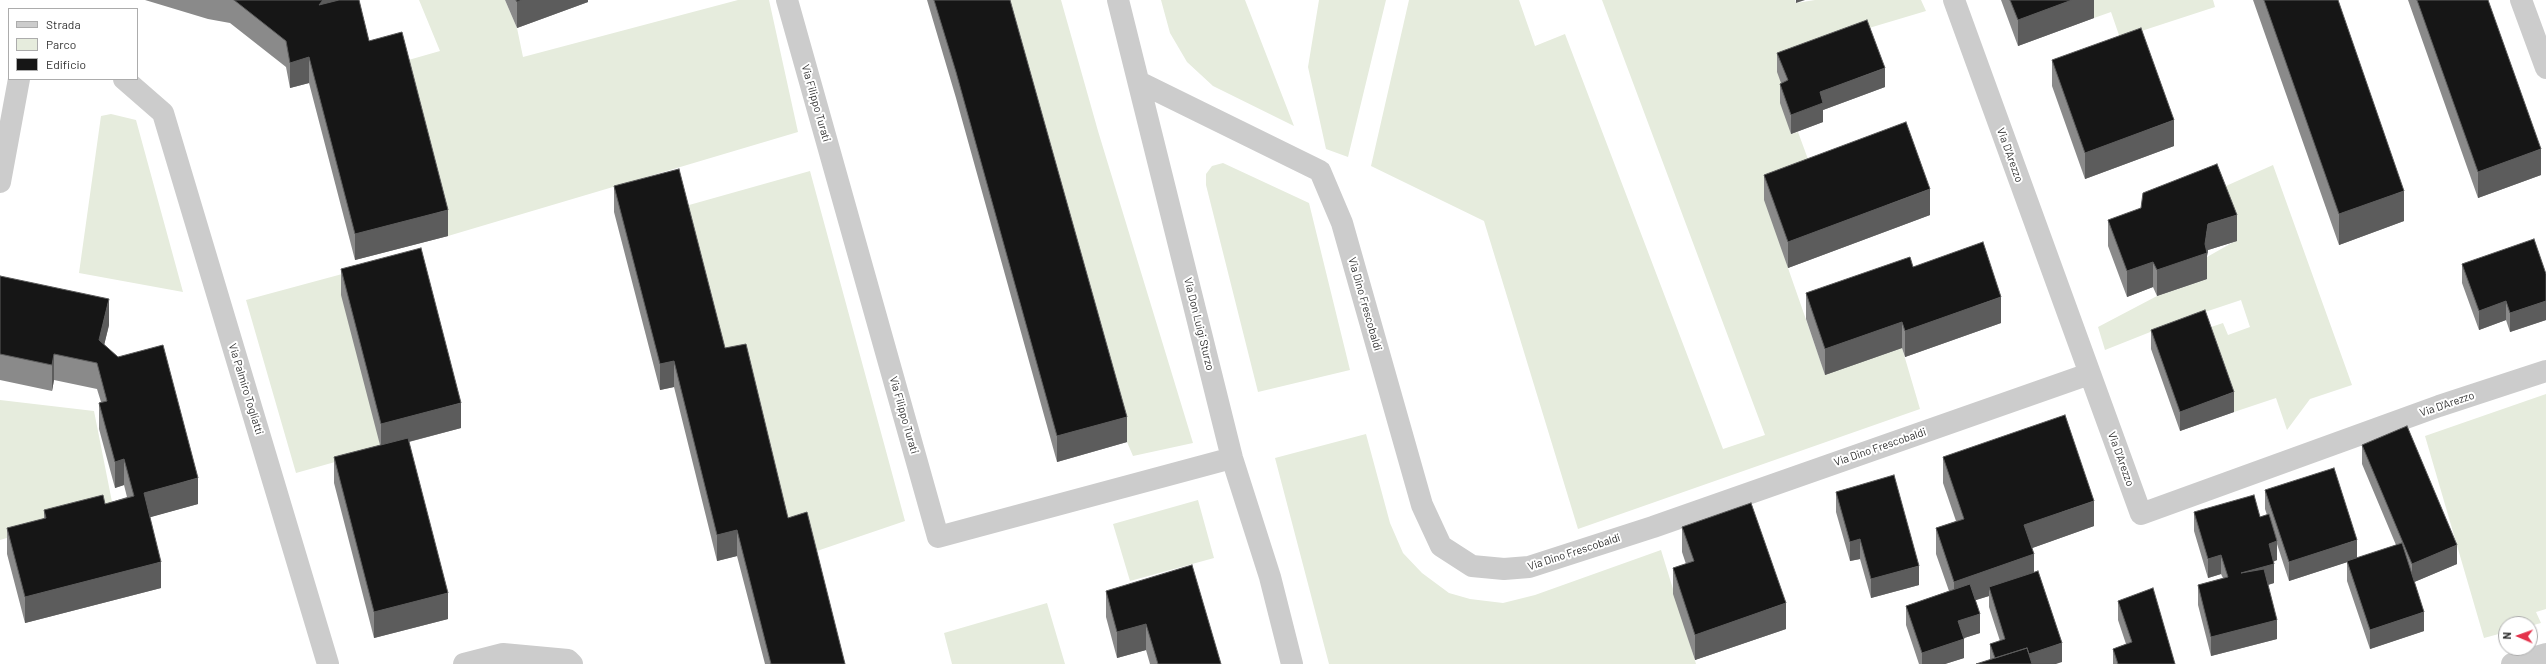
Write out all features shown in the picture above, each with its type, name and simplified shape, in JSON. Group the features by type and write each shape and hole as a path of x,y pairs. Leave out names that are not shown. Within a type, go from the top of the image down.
{"street":[{"name":"Via Filippo Turati","path":"787,0 938,537 1232,458"},
{"name":"Via Don Luigi Sturzo","path":"1118,0 1140,82 1232,458 1270,578 1289,658"},
{"name":"Via D'Arezzo","path":"1954,0 2141,514 2440,406 2546,371"},
{"path":"2522,0 2546,68"},
{"path":"0,182 19,80"},
{"name":"Via Palmiro Togliatti","path":"125,80 163,114 328,664"},
{"name":"Via Dino Frescobaldi","path":"1140,82 1320,171 1342,223 1422,505 1441,546 1472,566 1504,569 1529,567 1653,527 2090,374"},
{"path":"464,664 502,654 568,660 572,664"},
{"path":"2512,664 2546,654"}],"green space":[{"path":"419,0 505,0 517,28 523,57 738,0 769,0 798,132 448,236 405,61 440,51"},
{"path":"1004,0 1061,0 1098,131 1193,443 1133,456 1127,442"},
{"path":"1161,0 1245,0 1294,126 1213,86 1187,62 1170,33"},
{"path":"1319,0 1386,0 1348,157 1326,149 1308,67"},
{"path":"1409,0 1519,0 1535,46 1565,34 1723,449 1765,435 1602,0 1795,0 1796,3 1815,0 1921,0 1926,11 1792,51 1788,100 1791,134 1798,132 1816,181 1788,268 1825,374 1902,348 1920,409 1578,529 1484,221 1371,166"},
{"path":"2088,0 2213,0 2215,7 2120,38 2111,12 2094,18"},
{"path":"111,114 136,120 183,292 79,273 101,116"},
{"path":"1223,163 1309,203 1350,370 1258,392 1206,185 1206,174 1212,166"},
{"path":"2273,165 2352,385 2310,399 2287,430 2276,398 2234,412 2205,329 2223,323 2228,335 2250,327 2241,300 2178,321 2105,350 2098,327 2157,296 2207,279 2205,270 2207,257 2237,240 2217,190"},
{"path":"810,171 905,521 811,553 788,543 725,374 682,207"},
{"path":"357,270 381,449 296,473 246,300"},
{"path":"2546,394 2546,609 2536,612 2538,616 2498,616 2498,634 2484,638 2425,436"},
{"path":"0,400 94,411 113,507 0,540"},
{"path":"1366,434 1390,523 1403,553 1422,573 1449,593 1470,599 1503,603 1535,595 1661,550 1696,664 1329,664 1275,458"},
{"path":"1198,500 1214,558 1130,581 1113,524"},
{"path":"1047,603 1065,664 952,664 944,633"},
{"path":"2538,616 2541,623 2538,624"}],"building":[{"path":"234,0 323,0 319,5 339,0 359,0 369,41 402,32 448,210 355,234 309,57 290,63 286,41"},
{"path":"934,0 1010,0 1127,417 1057,436 956,72"},
{"path":"2010,0 2072,0 2018,20"},
{"path":"2264,0 2338,0 2404,191 2339,214"},
{"path":"2417,0 2488,0 2541,149 2478,172"},
{"path":"1867,20 1885,68 1820,92 1823,103 1791,115 1780,84 1788,80 1777,53"},
{"path":"2141,28 2174,120 2085,153 2052,60"},
{"path":"1906,122 1930,189 1788,242 1764,175"},
{"path":"2217,164 2237,215 2208,224 2205,244 2207,253 2157,270 2153,262 2127,271 2108,220 2141,208 2143,193"},
{"path":"679,169 725,348 746,344 788,518 807,512 845,664 771,664 737,530 717,535 674,361 660,364 614,186"},
{"path":"2534,239 2546,274 2546,301 2510,313 2506,301 2479,311 2462,264"},
{"path":"1983,242 2001,297 1905,331 1902,322 1825,349 1806,293 1910,257 1913,267"},
{"path":"421,248 461,403 381,424 341,269"},
{"path":"0,276 109,299 99,340 118,357 163,345 198,478 144,493 161,562 25,597 7,528 46,518 44,510 103,495 105,504 134,496 124,459 115,462 99,403 107,401 97,363 54,354 52,365 0,354"},
{"path":"2205,310 2234,392 2180,412 2151,330"},
{"path":"2065,415 2094,501 2024,525 2034,554 1954,582 1936,528 1964,519 1943,457"},
{"path":"2407,426 2457,545 2412,564 2362,445"},
{"path":"408,438 448,593 374,612 334,457"},
{"path":"2334,468 2357,540 2289,562 2265,490"},
{"path":"1894,475 1919,566 1871,579 1860,539 1850,542 1836,492"},
{"path":"2254,495 2260,517 2269,514 2277,541 2269,544 2274,564 2241,573 2264,569 2277,620 2211,637 2198,585 2228,577 2221,555 2208,559 2194,512"},
{"path":"1751,503 1786,603 1695,635 1673,568 1694,561 1682,527"},
{"path":"2402,543 2424,612 2370,630 2347,561"},
{"path":"1192,565 1221,664 1158,664 1146,624 1117,632 1106,591"},
{"path":"2038,571 2062,643 2029,654 2027,648 1995,658 1990,644 2005,639 1989,587"},
{"path":"1970,584 1980,614 1958,621 1964,639 1922,653 1906,606"},
{"path":"2153,588 2175,664 2118,664 2113,649 2132,642 2118,601"},
{"path":"2027,648 2032,664 1976,664"}]}
